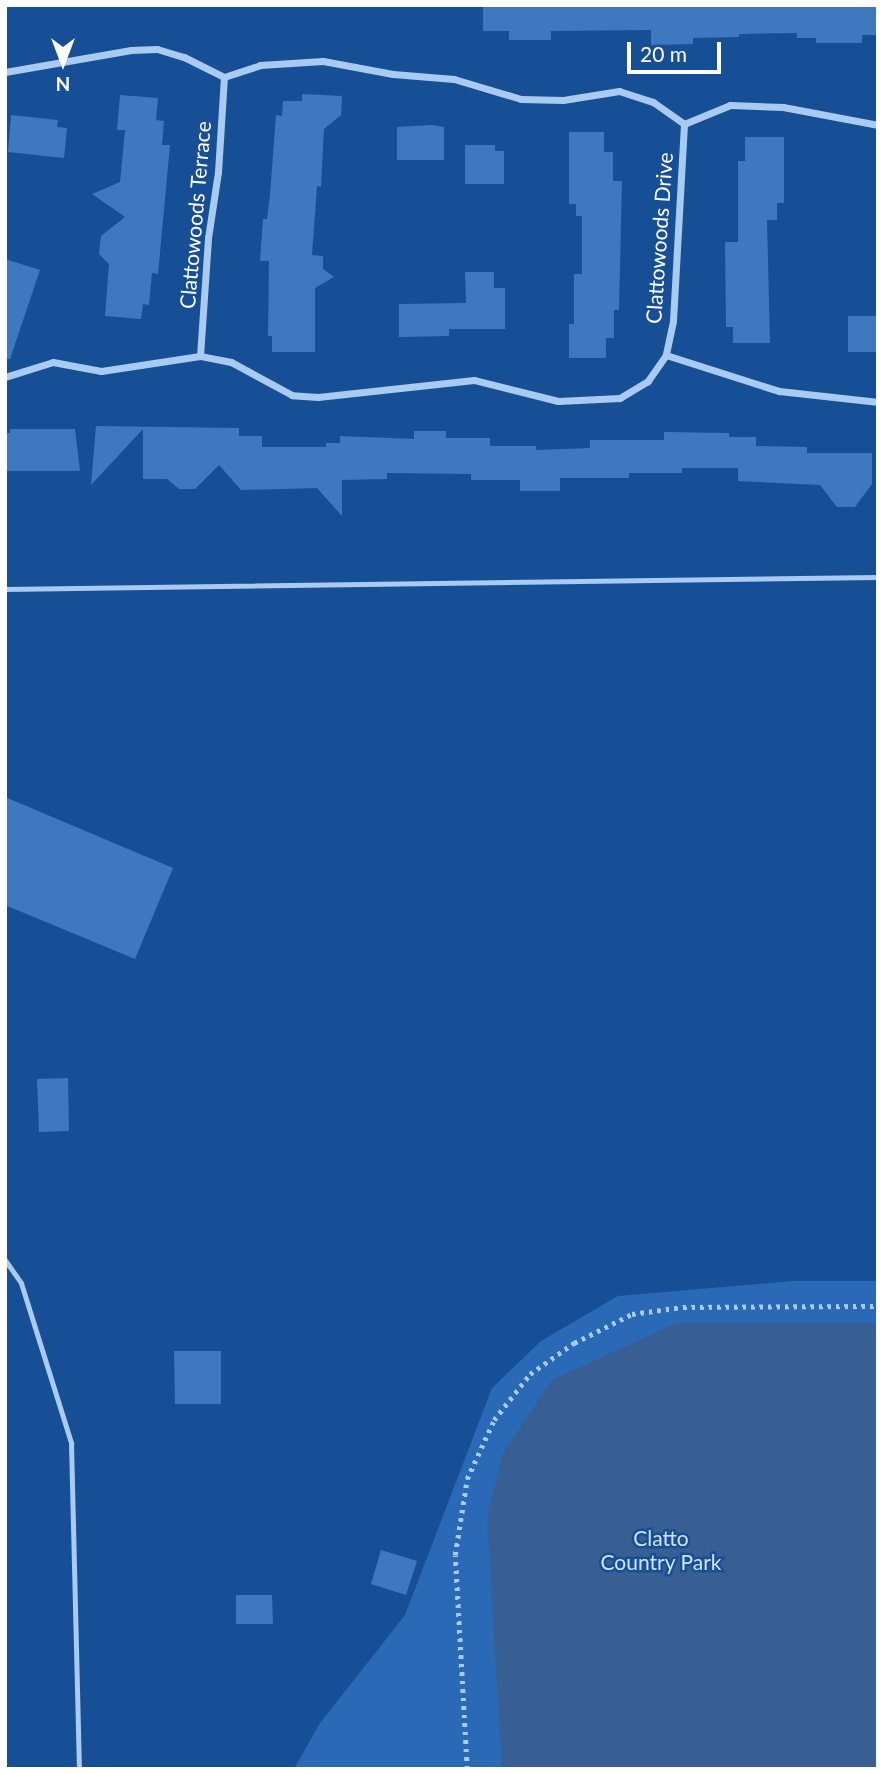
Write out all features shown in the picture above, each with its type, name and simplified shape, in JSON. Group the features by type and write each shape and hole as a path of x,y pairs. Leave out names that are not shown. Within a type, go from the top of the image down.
{"street":[{"path":"5,72 131,50 157,49 184,57 224,77"},
{"name":"Clattowoods Drive","path":"224,77 260,65 323,61 393,74 454,79 521,99 563,100 619,91 653,102 684,124"},
{"name":"Clattowoods Terrace","path":"200,356 208,238 218,172 224,77"},
{"name":"Clattowoods Drive","path":"684,124 730,106 783,107 878,125"},
{"name":"Clattowoods Drive","path":"200,356 231,362 292,395 318,397 474,380 558,401 620,398 648,381 666,355 673,321 684,124"},
{"name":"Clattowoods Drive","path":"666,355 779,391 878,402"},
{"path":"5,377 52,362 101,371 200,356"}],"lane":[{"path":"5,589 878,577"},
{"path":"5,1260 21,1283 72,1443 79,1769"}],"path":[{"path":"467,1769 455,1555 467,1479 494,1420 530,1374 574,1343 632,1314 683,1307 878,1306"}],"green space":[{"name":"Clatto Country Park","path":"793,1281 878,1281 878,1769 294,1769 320,1723 405,1615 492,1388 541,1341 618,1296"}],"shaded area":[{"name":"Clatto Country Park","path":"677,1323 878,1323 878,1769 502,1769 487,1517 502,1455 552,1380"}],"building":[{"path":"483,5 878,5 878,35 862,35 862,43 816,43 816,38 797,38 797,33 739,34 739,37 693,38 693,44 651,45 651,30 551,31 551,40 509,40 509,31 483,31"},
{"path":"302,94 342,96 341,115 324,129 321,187 317,186 312,255 323,256 323,269 334,277 315,288 315,352 272,352 272,336 268,336 269,261 260,261 263,219 267,219 270,195 276,115 282,116 283,101 302,101"},
{"path":"120,95 158,98 156,120 164,121 162,145 170,145 158,274 152,273 149,305 143,304 141,319 105,316 109,264 99,254 101,236 125,217 92,194 120,182 125,130 117,130"},
{"path":"11,115 58,120 57,127 67,128 64,158 8,152"},
{"path":"397,127 444,127 444,160 397,160"},
{"path":"569,132 604,132 604,152 613,152 613,181 622,181 619,310 614,310 614,338 606,338 606,358 569,358 569,324 574,324 574,274 582,274 582,216 576,216 576,204 569,204"},
{"path":"745,137 784,137 784,203 777,203 777,220 767,220 770,343 733,343 733,327 726,327 725,242 738,242 738,161 745,161"},
{"path":"465,145 495,145 495,151 504,151 504,184 465,184"},
{"path":"5,259 40,270 10,359 5,359"},
{"path":"465,272 494,272 494,288 505,288 505,329 449,329 449,336 399,337 399,304 466,303"},
{"path":"848,316 878,316 878,352 848,352"},
{"path":"96,426 239,428 239,436 262,436 262,447 326,447 326,443 340,443 340,436 414,439 414,431 446,431 446,438 490,438 490,446 536,446 536,450 590,448 590,440 664,440 664,432 729,433 729,437 756,437 756,446 807,447 807,453 872,453 872,484 855,507 837,507 820,485 738,481 738,468 682,468 682,473 629,473 629,478 560,478 560,491 520,491 520,480 471,480 471,474 387,473 387,479 342,480 342,516 317,488 241,490 219,465 195,489 179,489 167,479 143,479 143,429 91,485"},
{"path":"10,429 75,429 80,471 5,471 5,433 10,433"},
{"path":"5,797 173,868 135,959 5,905"},
{"path":"68,1078 69,1131 39,1132 37,1079"},
{"path":"174,1351 221,1351 221,1404 175,1404"},
{"path":"381,1550 417,1561 406,1595 371,1584"},
{"path":"236,1595 272,1595 273,1624 236,1624"}]}
